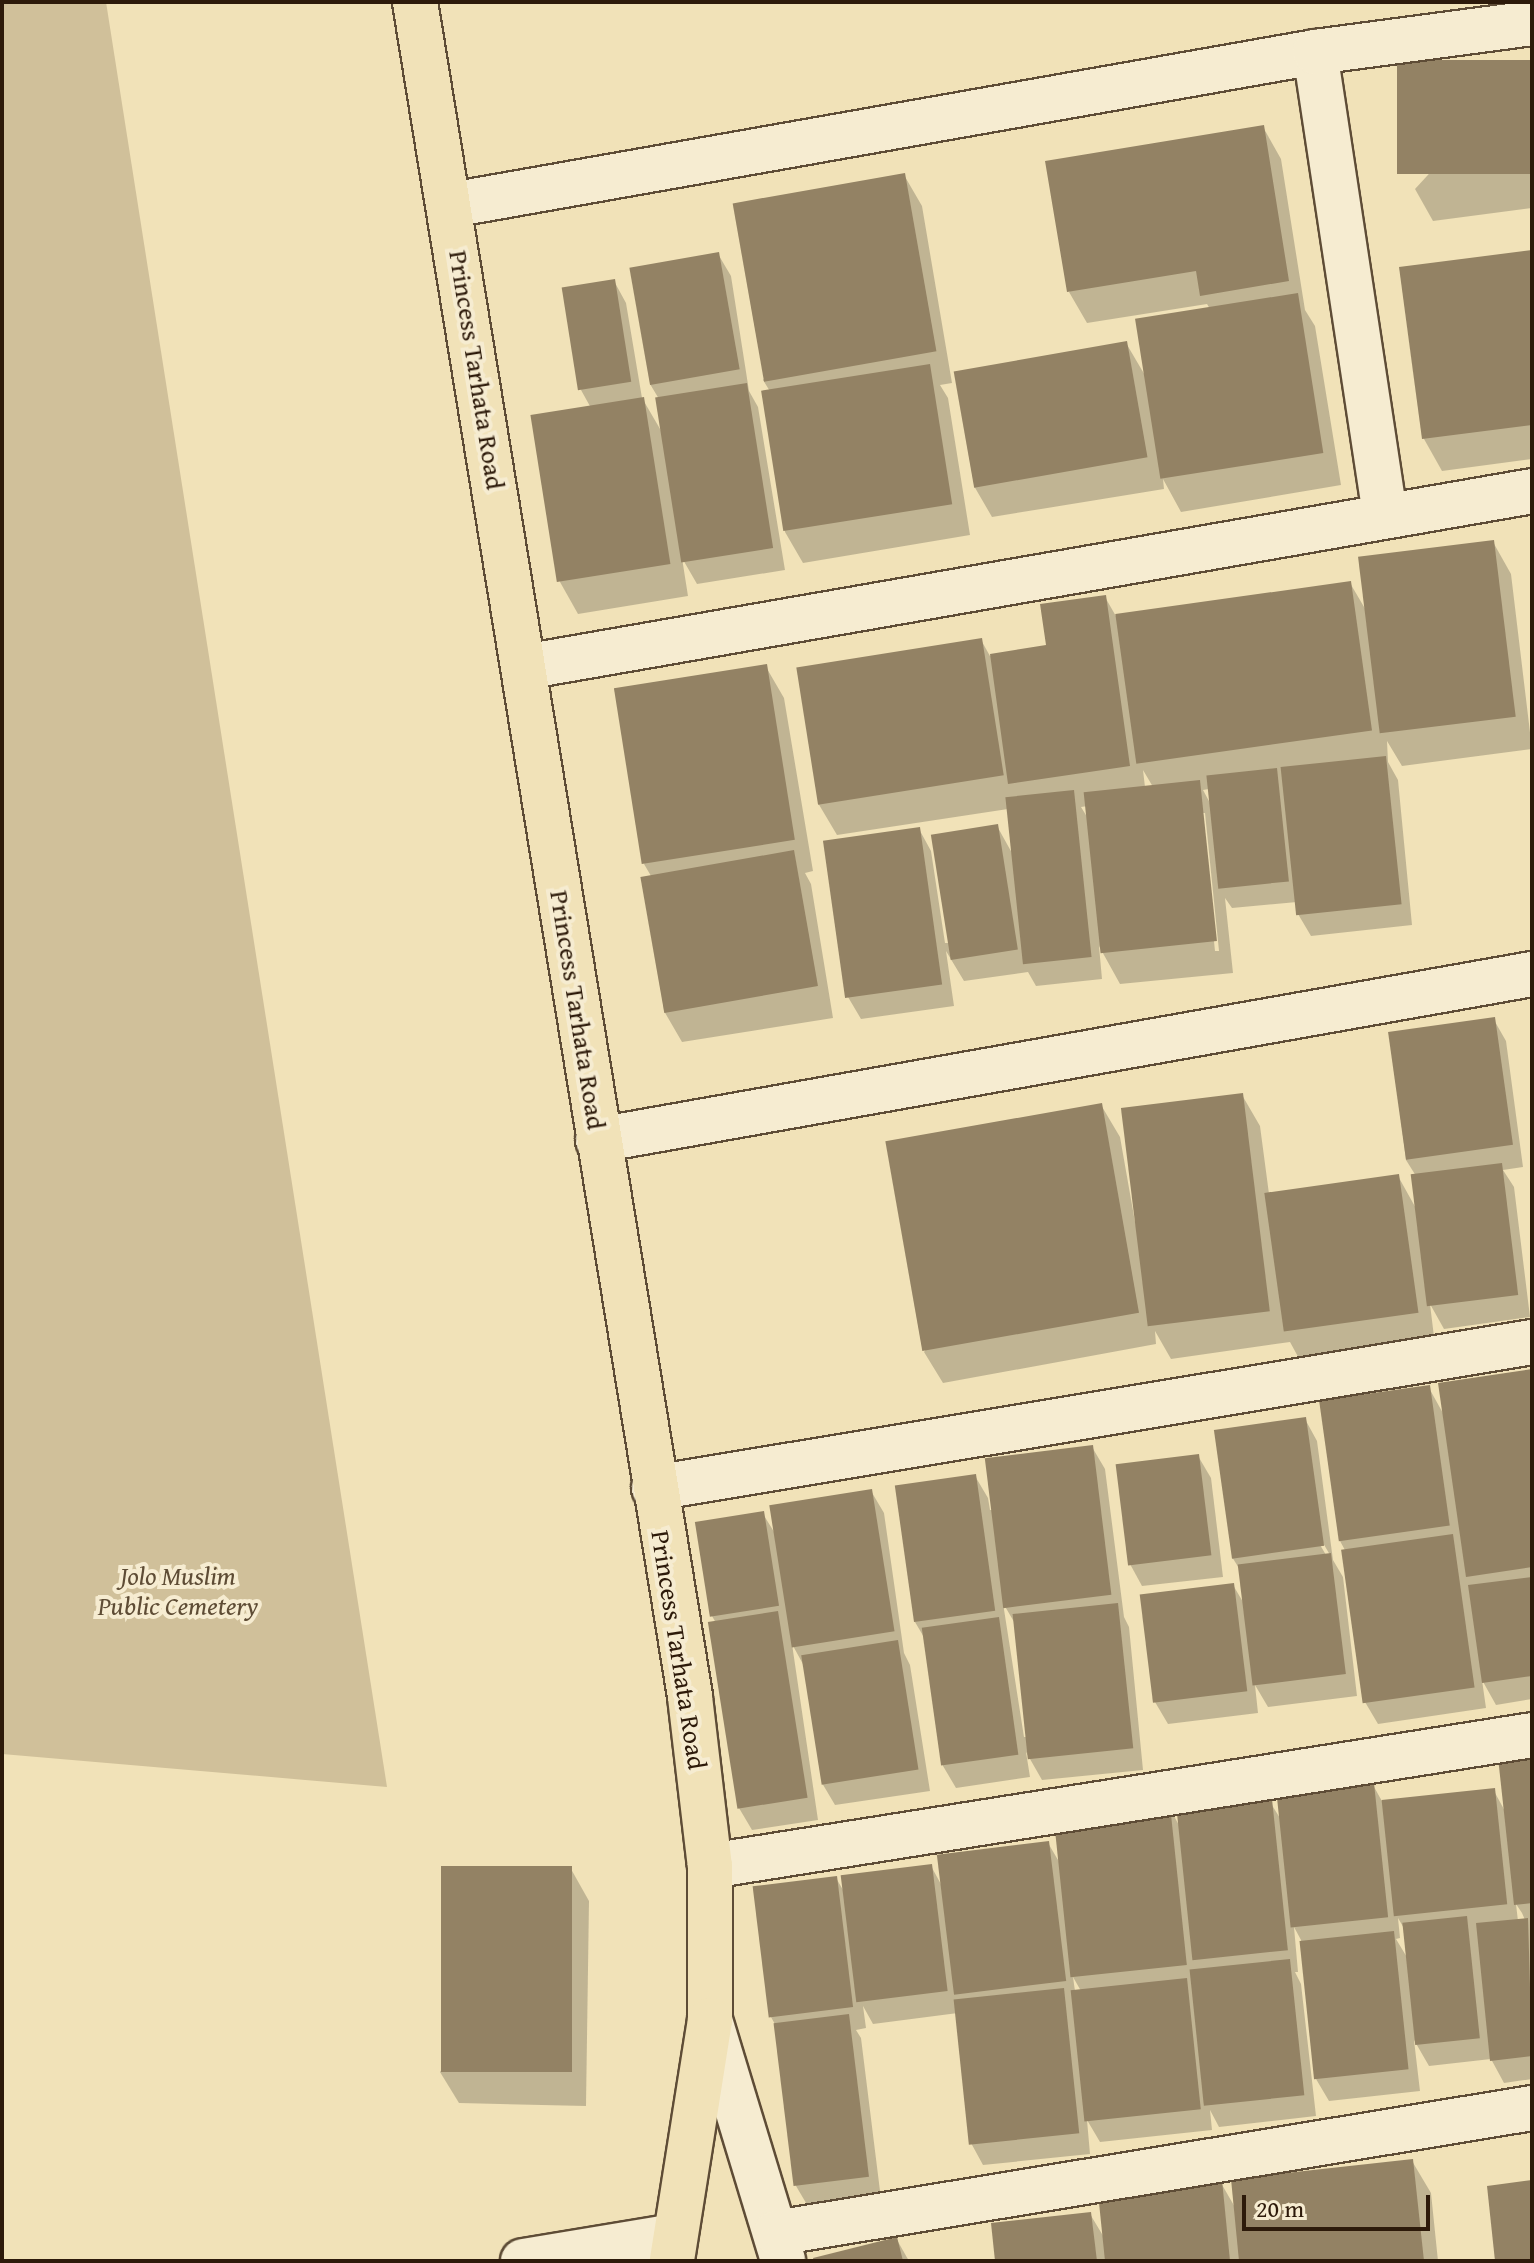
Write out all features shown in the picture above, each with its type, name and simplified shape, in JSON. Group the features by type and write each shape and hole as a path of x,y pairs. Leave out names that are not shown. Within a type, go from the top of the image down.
{"main road":[{"name":"Princess Tarhata Road","path":"415,2 451,205 598,1140 690,1697 710,1866 710,2020 673,2248"}],"street":[{"path":"451,205 1315,52 1532,23"},
{"path":"1315,52 1385,514"},
{"path":"524,667 1385,514 1532,491"},
{"path":"598,1140 1532,974"},
{"path":"654,1488 1532,1342"},
{"path":"710,1866 1532,1735"},
{"path":"710,2020 780,2247 1532,2108"},
{"path":"523,2261 673,2248"}],"green space":[{"name":"Jolo Muslim Public Cemetery","path":"2,2 106,2 387,1787 2,1754"}],"building":[{"path":"1397,60 1532,60 1532,174 1397,174"},
{"path":"1264,125 1289,281 1200,296 1196,271 1067,292 1045,161"},
{"path":"905,173 936,351 764,382 733,203"},
{"path":"1532,250 1532,425 1422,439 1399,267"},
{"path":"719,252 740,369 650,385 629,268"},
{"path":"615,279 631,382 578,390 562,287"},
{"path":"1298,293 1323,453 1160,479 1135,319"},
{"path":"1127,341 1147,457 974,488 954,372"},
{"path":"930,364 952,504 783,531 761,391"},
{"path":"747,383 773,548 681,562 655,398"},
{"path":"644,397 670,564 557,582 530,415"},
{"path":"1494,540 1516,717 1380,733 1358,557"},
{"path":"1351,581 1372,731 1136,764 1115,614"},
{"path":"1106,595 1130,766 1008,784 990,654 1046,645 1040,604"},
{"path":"982,638 1004,775 818,805 796,667"},
{"path":"767,664 795,840 642,864 614,688"},
{"path":"1386,756 1402,904 1296,915 1281,767"},
{"path":"1277,768 1289,881 1218,889 1206,775"},
{"path":"1200,780 1217,941 1101,953 1084,792"},
{"path":"1074,790 1092,957 1023,964 1005,797"},
{"path":"998,824 1018,949 951,960 931,835"},
{"path":"920,827 942,984 845,998 823,841"},
{"path":"794,850 818,986 664,1013 640,877"},
{"path":"1495,1017 1513,1145 1406,1160 1388,1032"},
{"path":"1243,1093 1270,1311 1148,1326 1121,1108"},
{"path":"1102,1103 1139,1313 922,1351 885,1141"},
{"path":"1502,1163 1518,1295 1427,1306 1411,1174"},
{"path":"1399,1174 1418,1313 1284,1332 1264,1193"},
{"path":"1532,1369 1532,1567 1466,1577 1438,1383"},
{"path":"1430,1385 1450,1526 1339,1541 1319,1401"},
{"path":"1306,1417 1324,1546 1232,1559 1214,1430"},
{"path":"1093,1445 1111,1595 1003,1608 985,1458"},
{"path":"1199,1454 1211,1555 1128,1565 1116,1464"},
{"path":"976,1474 995,1611 914,1622 895,1485"},
{"path":"872,1489 895,1631 792,1647 769,1505"},
{"path":"764,1511 779,1606 710,1617 695,1522"},
{"path":"1453,1534 1475,1687 1363,1703 1341,1550"},
{"path":"1331,1553 1346,1674 1253,1686 1238,1564"},
{"path":"1532,1577 1532,1676 1482,1683 1468,1585"},
{"path":"1234,1583 1247,1691 1153,1703 1140,1595"},
{"path":"1118,1603 1133,1748 1028,1759 1013,1614"},
{"path":"778,1611 808,1798 737,1809 708,1622"},
{"path":"999,1617 1018,1755 941,1766 922,1628"},
{"path":"898,1640 918,1769 822,1785 801,1655"},
{"path":"1532,1745 1532,1903 1514,1905 1497,1748"},
{"path":"1374,1783 1388,1917 1291,1928 1277,1793"},
{"path":"1495,1788 1507,1904 1394,1916 1382,1800"},
{"path":"1272,1799 1288,1950 1192,1960 1177,1809"},
{"path":"1170,1805 1187,1965 1070,1977 1054,1817"},
{"path":"1049,1841 1066,1981 954,1995 937,1855"},
{"path":"932,1864 948,1991 856,2002 841,1875"},
{"path":"441,1866 572,1866 572,2072 441,2072"},
{"path":"837,1876 853,2007 769,2017 753,1886"},
{"path":"1467,1916 1480,2038 1415,2045 1402,1923"},
{"path":"1528,1918 1532,2056 1490,2061 1476,1923"},
{"path":"1394,1931 1409,2069 1314,2079 1300,1941"},
{"path":"1290,1959 1304,2095 1204,2106 1190,1970"},
{"path":"1187,1978 1201,2109 1084,2122 1071,1990"},
{"path":"1064,1988 1079,2133 969,2145 954,2000"},
{"path":"849,2014 869,2177 794,2186 774,2023"},
{"path":"1413,2159 1424,2261 1239,2261 1231,2179"},
{"path":"1222,2180 1230,2261 1105,2261 1098,2193"},
{"path":"1532,2180 1532,2261 1495,2261 1487,2186"},
{"path":"1091,2212 1097,2261 995,2261 991,2223"},
{"path":"897,2237 903,2261 814,2261 813,2258"}]}
